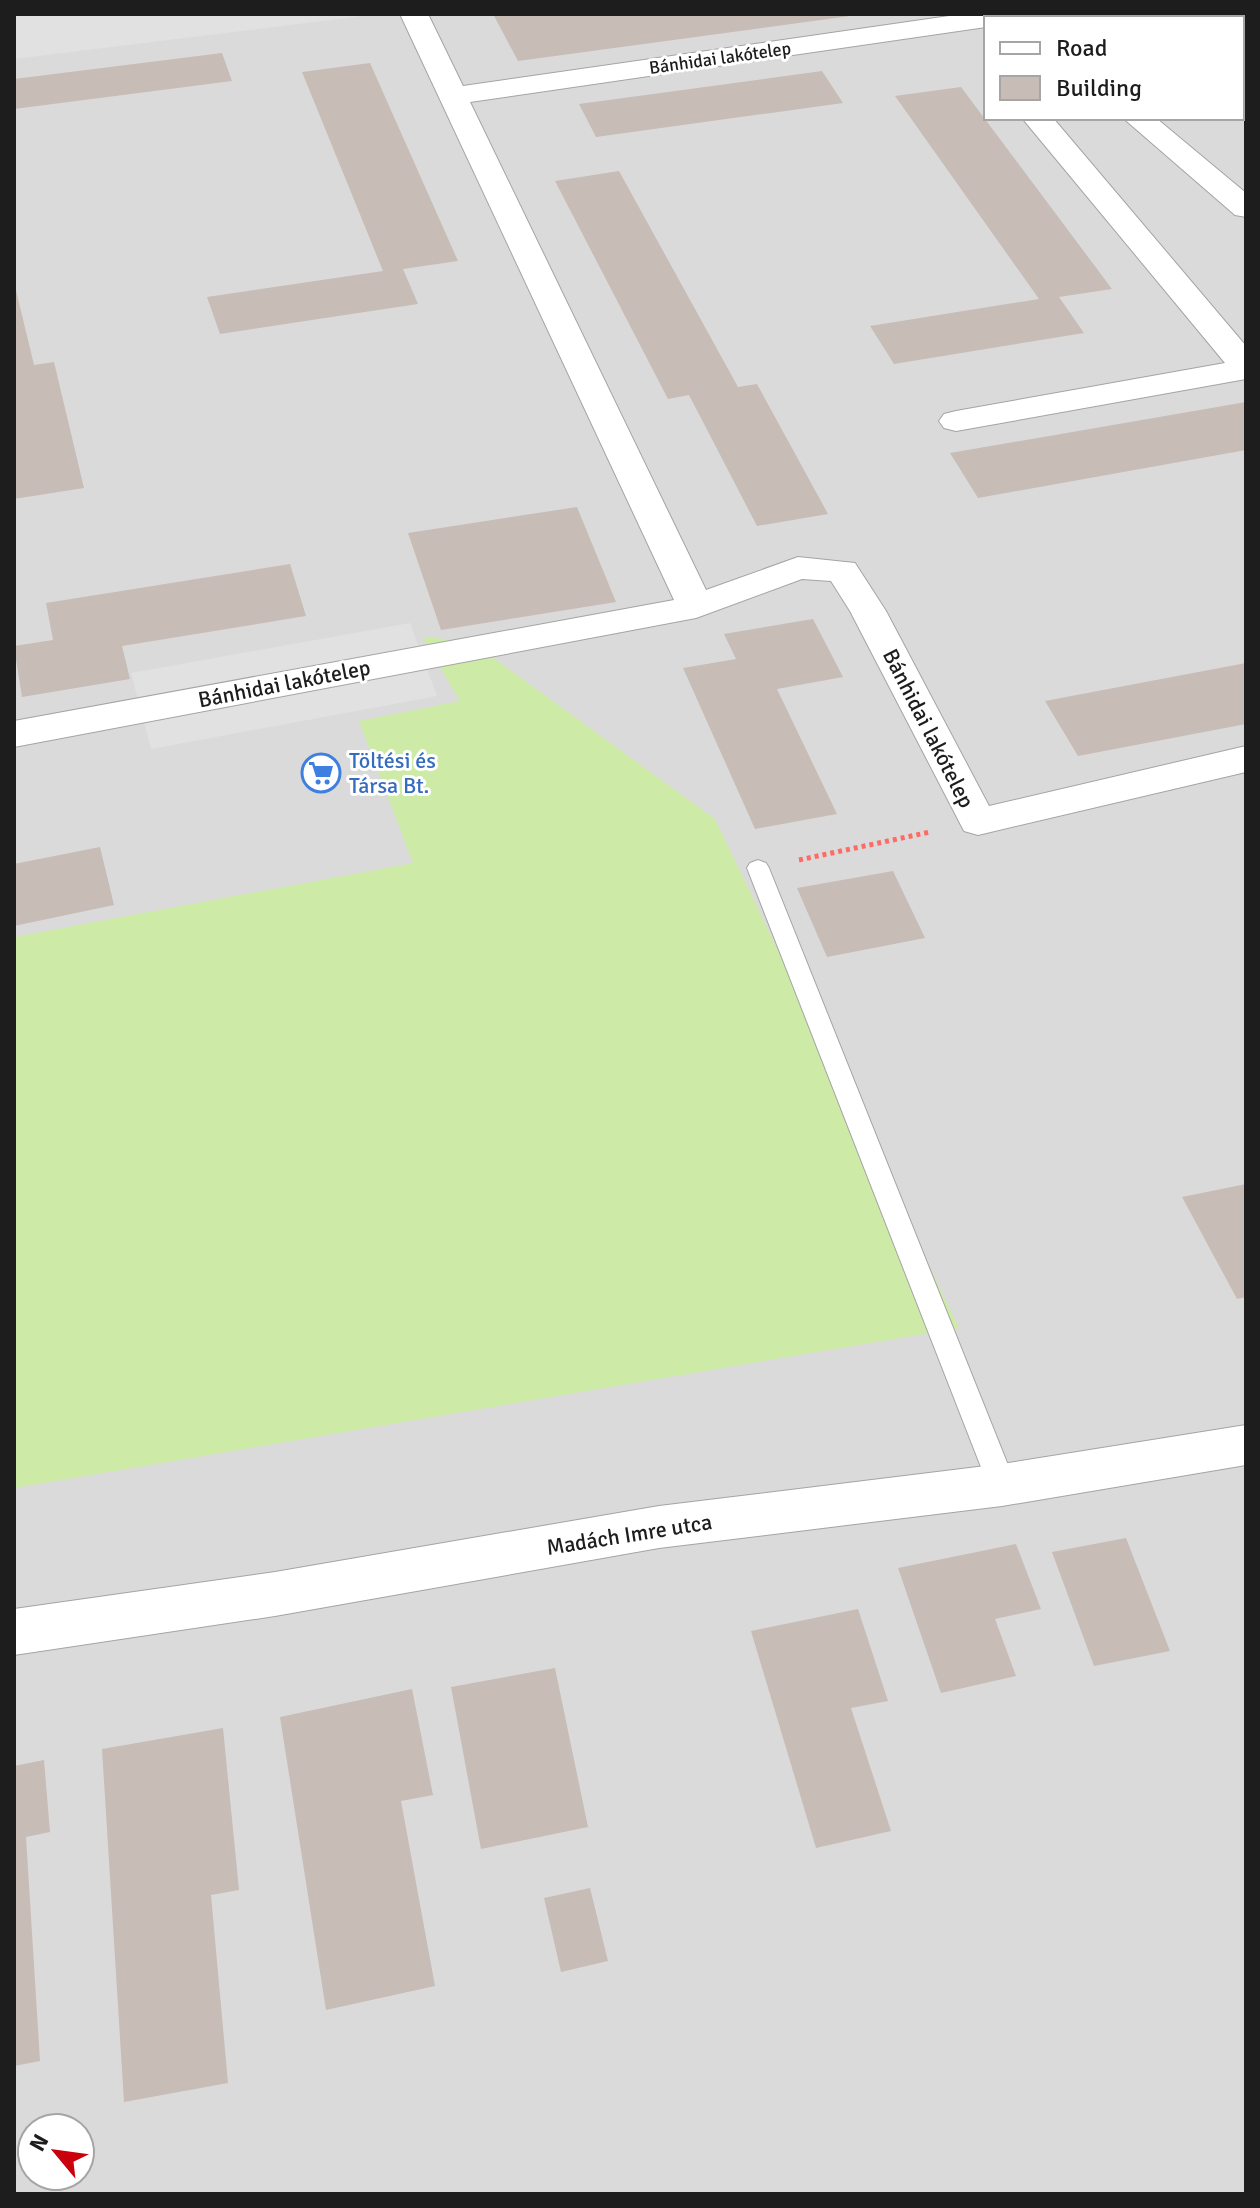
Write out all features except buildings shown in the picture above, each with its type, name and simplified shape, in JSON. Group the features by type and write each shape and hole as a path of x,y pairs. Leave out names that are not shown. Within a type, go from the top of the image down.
{"street":[{"path":"414,14 696,607"},
{"name":"Bánhidai lakótelep","path":"453,96 984,18"},
{"path":"956,421 1246,368 1039,120"},
{"path":"1140,120 1246,208"},
{"name":"Bánhidai lakótelep","path":"14,734 696,607 798,568 842,571 868,611 978,822 1246,759"},
{"name":"Madách Imre utca","path":"14,1632 275,1594 659,1527 1002,1485 1246,1445"}],"lane":[{"path":"758,868 1002,1485"}],"path":[{"path":"758,868 978,822"}],"shaded area":[{"path":"14,14 1246,14 1246,2194 14,2194"},
{"path":"14,14 379,14 14,59"},
{"path":"410,623 437,696 151,749 131,673"}],"green space":[{"path":"422,637 470,641 715,819 959,1328 14,1488 14,937 413,863 359,721 460,701"}],"place":[{"name":"Töltési és Társa Bt.","path":"321,773"}]}
